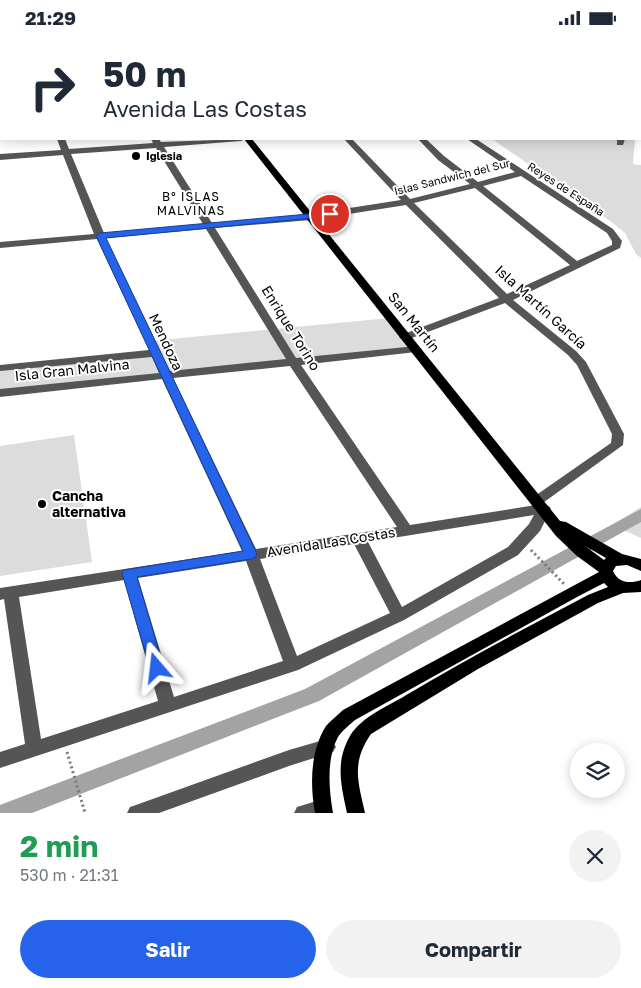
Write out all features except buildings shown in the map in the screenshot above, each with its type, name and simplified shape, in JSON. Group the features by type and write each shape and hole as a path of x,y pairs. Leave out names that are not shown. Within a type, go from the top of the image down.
{"main road":[{"name":"San Martín","path":"249,140 569,540 596,554 639,563"},
{"name":"San Martín","path":"596,554 616,585 623,587"},
{"path":"324,810 321,772 327,747 332,731 349,715 572,593 607,572 610,562 620,559"},
{"path":"356,813 348,774 349,755 365,729 481,660 593,599 623,587 630,589 641,586"}],"street":[{"name":"Mendoza","path":"61,140 100,236 251,554 292,665"},
{"path":"0,157 157,142 213,140"},
{"name":"Isla Martín García","path":"349,140 408,202 506,299 572,353 582,364 618,434 617,445 540,505"},
{"path":"405,337 506,299 576,265 441,158 423,140"},
{"name":"Reyes de España","path":"472,140 610,231 617,241 617,246 576,265"},
{"name":"Enrique Torino","path":"157,142 294,362 406,530"},
{"name":"Islas Sandwich del Sur","path":"0,245 311,217 408,202 522,173"},
{"name":"Isla Gran Malvina","path":"0,393 416,349"},
{"path":"0,368 155,353"},
{"path":"0,761 292,665 399,616 513,551 535,527 540,505"},
{"name":"Avenida Las Costas","path":"6,593 406,530 540,505"},
{"path":"358,537 399,616"},
{"path":"129,573 168,706"},
{"path":"6,593 34,749"},
{"path":"136,813 289,758 327,747"},
{"path":"303,813 324,810"}],"path":[{"path":"525,545 562,582"},
{"path":"70,760 85,811"}],"shaded area":[{"path":"493,140 635,140 633,164 641,165 641,258 636,254 625,233"},
{"path":"389,318 415,349 0,392 0,368 156,353 151,341"},
{"name":"Cancha alternativa","path":"74,435 92,562 0,576 0,446"},
{"path":"641,507 641,538 612,525"}],"waterway":[{"path":"6,813 312,695 641,515"}],"place":[{"name":"Iglesia","path":"136,156"},
{"name":"Cancha alternativa","path":"42,504"}],"district":[{"name":"B° ISLAS MALVINAS","path":"191,204"}],"route":[{"path":"157,668 129,573 251,554 100,236 330,214"}]}
